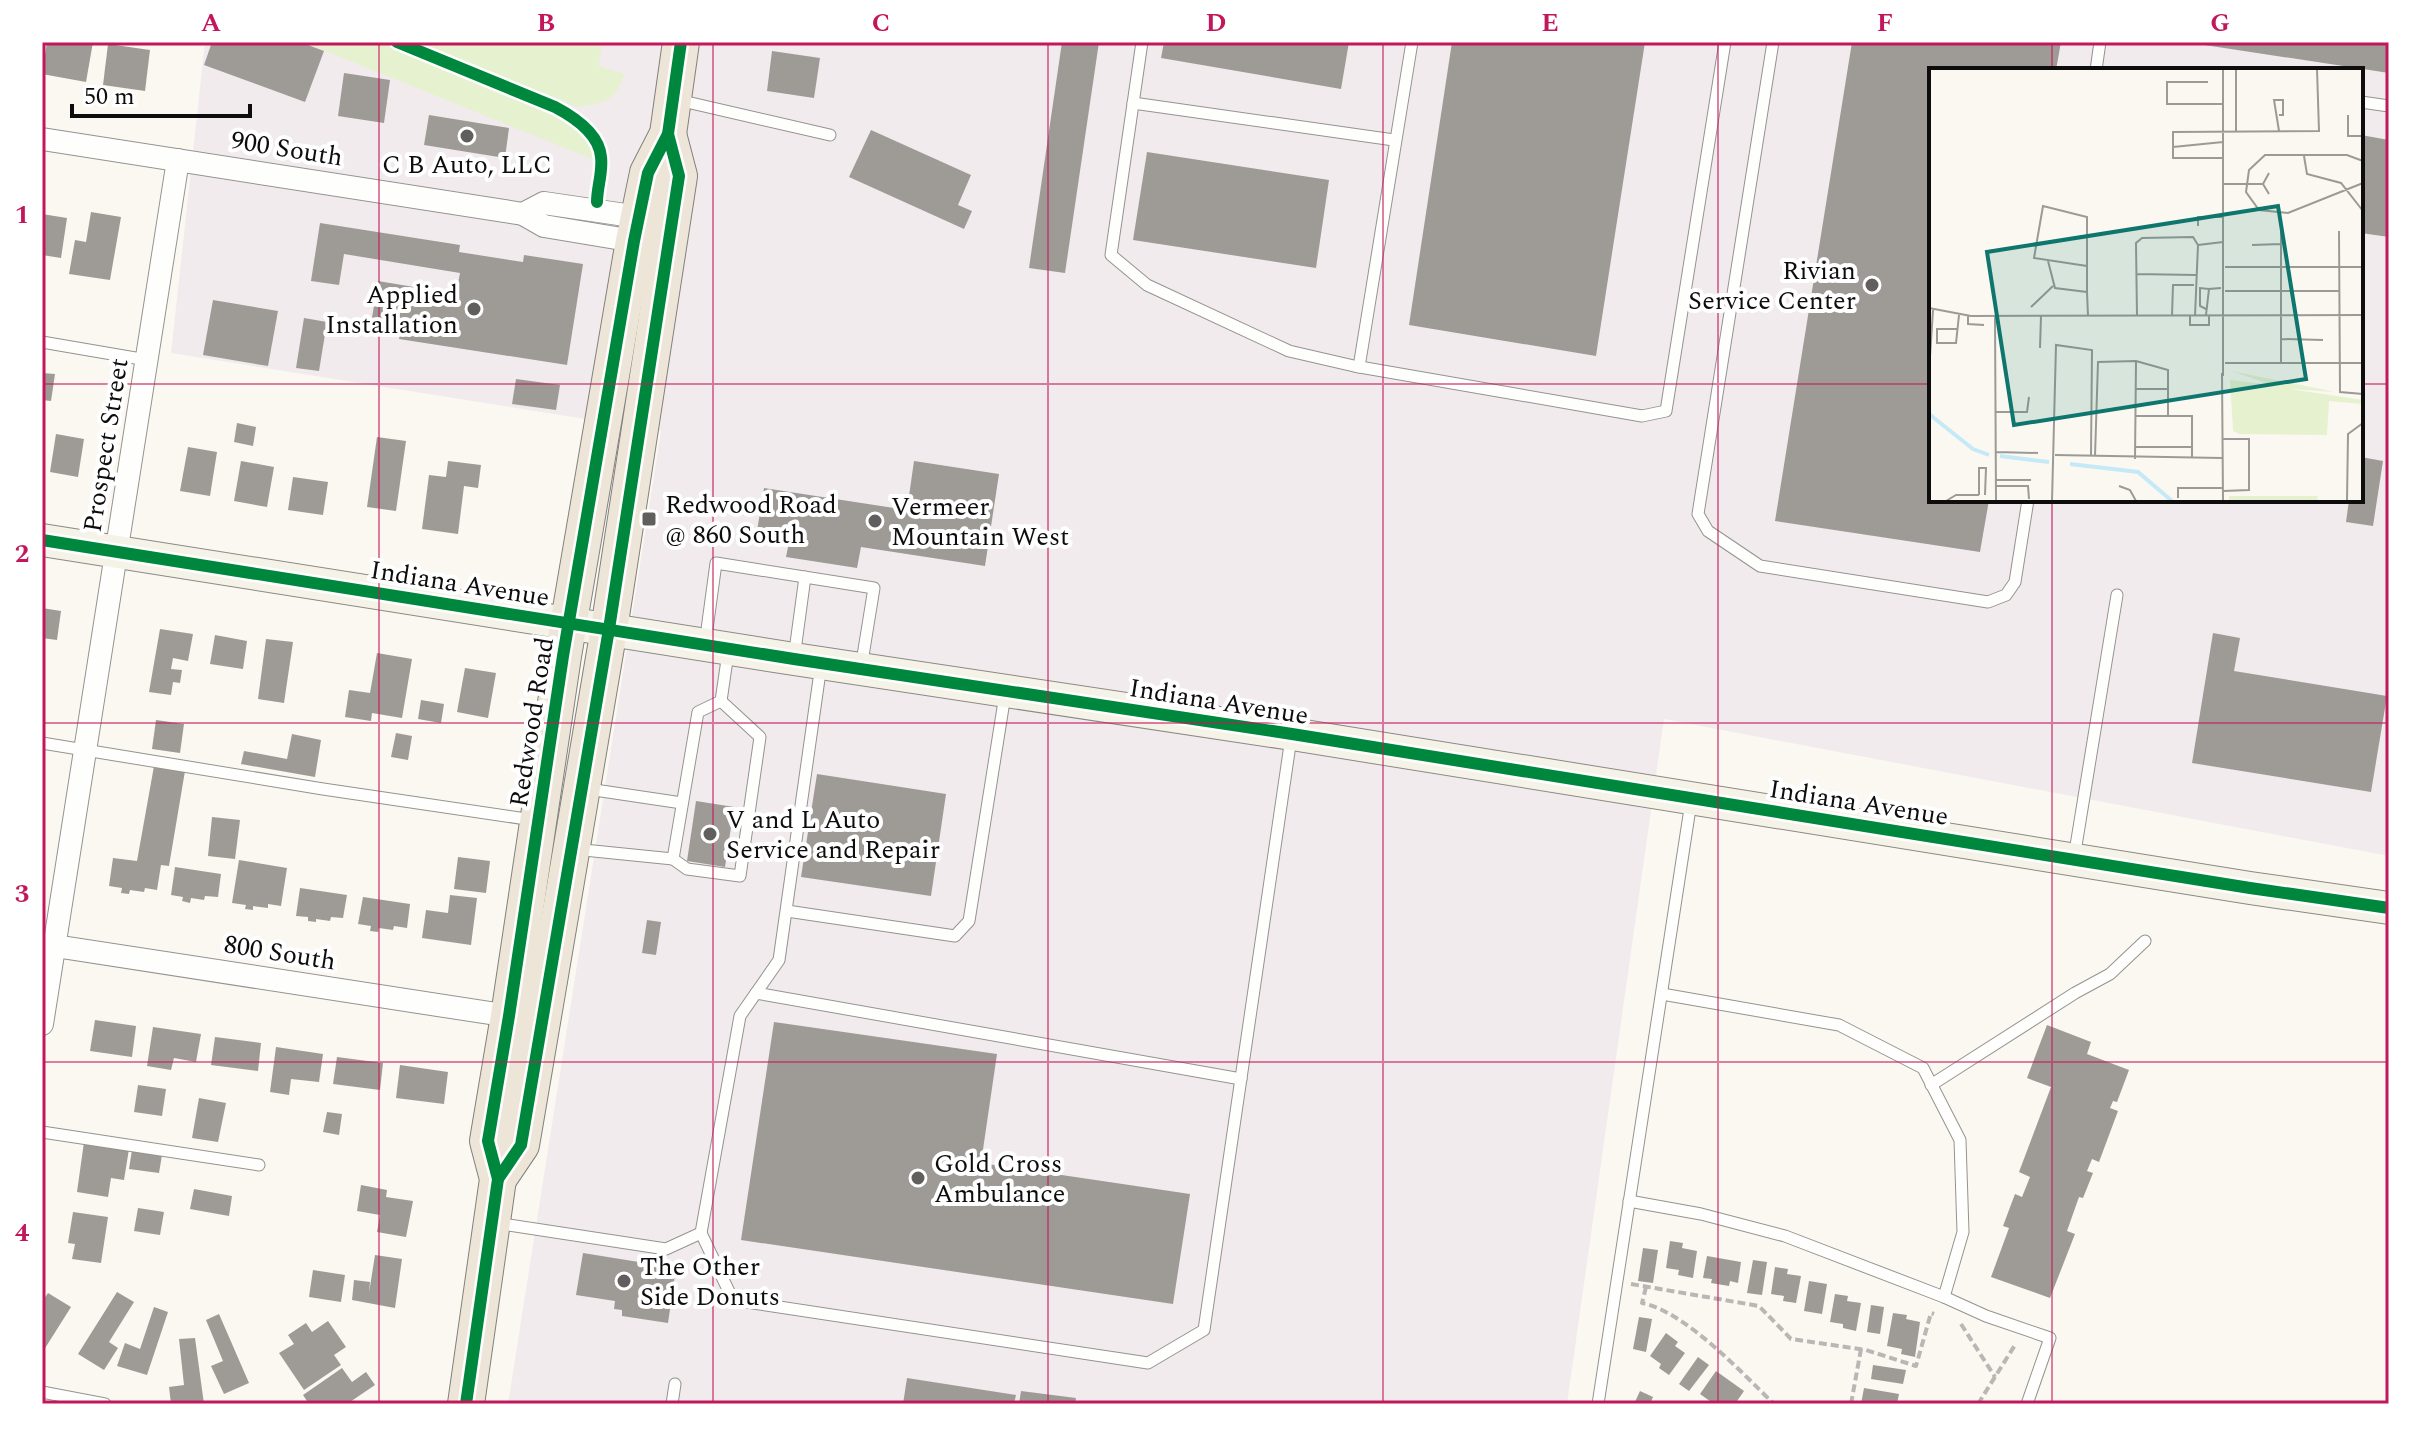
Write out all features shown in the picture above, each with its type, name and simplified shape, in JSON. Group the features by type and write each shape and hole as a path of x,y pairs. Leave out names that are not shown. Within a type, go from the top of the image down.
{"main road":[{"name":"Redwood Road","path":"466,1404 498,1179 488,1141 569,622 636,229 648,173 668,134 681,42"},
{"name":"Redwood Road","path":"498,1179 521,1145 609,629 679,176 668,134"}],"street":[{"name":"900 South","path":"42,139 523,214 544,203 636,229"},
{"name":"Prospect Street","path":"42,1024 48,945 85,751 178,160"},
{"name":"Indiana Avenue","path":"42,540 2389,908"},
{"name":"800 South","path":"48,945 509,1016"}],"lane":[{"path":"1142,42 1111,255 1147,285 1289,351 1359,367 1642,416 1666,411 1725,42"},
{"path":"1359,367 1412,42"},
{"path":"1773,42 1698,514 1708,531 1760,566 1988,602 2006,595 2015,582 2028,502"},
{"path":"2096,68 2100,42"},
{"path":"673,99 830,135"},
{"path":"2363,102 2389,106"},
{"path":"1133,103 1394,140"},
{"path":"42,342 147,360"},
{"path":"571,849 673,859 687,869 740,876 760,737 721,701 716,563 874,588 861,668"},
{"path":"805,577 808,661 787,911 779,960 740,1016 701,1233 733,1300 1148,1363 1204,1330 1292,734"},
{"path":"2074,859 2117,595"},
{"path":"787,911 955,936 969,921 1006,691"},
{"path":"673,859 698,712 721,701"},
{"path":"42,743 538,821"},
{"path":"581,788 682,803"},
{"path":"1598,1404 1692,797"},
{"path":"1931,1085 2110,974 2145,941"},
{"path":"756,993 1241,1079"},
{"path":"1662,994 1839,1025 1923,1068 1960,1140 1963,1232 1944,1297"},
{"path":"42,1132 259,1165"},
{"path":"1629,1201 1701,1214 1785,1236 1986,1316 2050,1338 2027,1404"},
{"path":"492,1222 666,1249 701,1233"},
{"path":"672,1404 675,1384"},
{"path":"42,1392 105,1404"}],"path":[{"path":"1632,1285 1759,1306 1791,1339 1861,1349 1916,1366 1931,1313 1946,1318"},
{"path":"1646,1287 1642,1303 1658,1306 1715,1347 1774,1404"},
{"path":"1961,1323 1995,1377"},
{"path":"1978,1404 2016,1343"},
{"path":"1851,1404 1861,1349"}],"shaded area":[{"path":"205,42 2389,42 2389,856 1664,719 1567,1404 508,1404 661,431 171,353"}],"green space":[{"path":"303,42 383,42 491,85 566,117 583,130 594,145 597,161"},
{"path":"414,42 602,42 599,66 624,74 617,91 608,100 578,107"}],"building":[{"path":"47,42 93,42 86,82 42,74"},
{"path":"212,42 300,42 324,51 305,102 204,65"},
{"path":"1062,42 1099,42 1065,273 1029,268"},
{"path":"1164,42 1349,42 1341,89 1161,58"},
{"path":"1452,42 1645,42 1596,356 1409,325"},
{"name":"Rivian Service Center","path":"1852,42 2061,42 2056,68 1929,68 1929,502 1989,502 1980,552 1775,521"},
{"path":"2389,42 2389,73 2363,68 2198,44"},
{"path":"108,44 150,50 145,91 103,85"},
{"path":"772,51 820,58 814,98 767,91"},
{"path":"344,73 390,80 384,123 338,116"},
{"name":"C B Auto, LLC","path":"429,115 509,128 505,158 424,145"},
{"path":"871,130 971,175 958,205 972,211 964,229 849,177"},
{"path":"2363,135 2389,140 2389,237 2363,233"},
{"path":"1147,152 1329,180 1316,268 1133,240"},
{"path":"91,212 121,217 110,280 69,274 75,240 86,242"},
{"path":"42,214 67,218 61,258 42,255"},
{"name":"Applied Installation","path":"320,223 460,245 459,252 523,262 524,255 583,264 567,365 399,339 401,329 371,324 378,281 456,294 460,273 344,254 339,285 311,281"},
{"path":"213,300 278,311 268,366 203,355"},
{"path":"304,318 327,322 319,371 296,368"},
{"path":"42,373 55,374 51,401 42,400"},
{"path":"516,379 560,385 556,410 512,404"},
{"path":"237,423 256,427 253,446 234,442"},
{"path":"56,434 84,439 78,477 50,472"},
{"path":"377,437 406,441 396,511 367,507"},
{"path":"188,447 217,452 210,496 180,491"},
{"path":"2363,457 2383,461 2373,526 2346,522 2349,502 2363,502"},
{"path":"241,461 274,467 267,507 234,501"},
{"path":"448,461 481,465 478,488 464,486 458,534 422,529 429,475 446,477"},
{"name":"Vermeer Mountain West","path":"914,461 999,474 985,566 861,547 857,568 786,557 790,537 757,531 764,488 907,510"},
{"path":"293,477 328,482 323,515 288,510"},
{"path":"42,608 61,611 57,640 42,638"},
{"path":"160,629 193,634 188,661 173,658 171,669 182,670 180,683 173,682 171,695 149,692"},
{"path":"2213,633 2240,638 2234,671 2387,696 2371,792 2192,763"},
{"path":"215,635 247,641 243,669 210,664"},
{"path":"266,639 293,642 284,703 258,699"},
{"path":"377,653 412,659 402,718 372,713 371,721 345,717 349,690 370,693"},
{"path":"465,668 496,673 488,718 457,712"},
{"path":"421,700 444,704 441,723 418,719"},
{"path":"156,720 184,724 180,753 152,749"},
{"path":"396,733 412,736 408,760 391,757"},
{"path":"292,734 321,740 315,777 241,764 244,751 287,759"},
{"path":"154,766 185,771 169,866 161,865 157,890 145,888 144,892 130,890 129,894 121,893 122,888 109,886 113,858 137,861"},
{"path":"817,774 946,794 931,896 801,877"},
{"name":"V and L Auto Service and Repair","path":"696,801 734,807 725,867 687,861"},
{"path":"212,817 240,820 235,859 208,856"},
{"path":"458,857 490,861 486,893 454,889"},
{"path":"239,860 287,868 281,906 253,906 253,910 245,909 246,905 232,903"},
{"path":"175,867 221,874 218,897 205,896 204,900 191,898 190,903 182,901 183,897 171,895"},
{"path":"300,888 347,895 343,918 331,917 330,921 316,919 316,922 308,921 308,917 296,916"},
{"path":"450,895 477,898 471,945 422,938 426,910 448,913"},
{"path":"363,897 410,904 407,928 379,928 378,932 370,931 371,926 358,924"},
{"path":"647,920 661,922 656,955 642,953"},
{"path":"95,1020 136,1026 132,1057 90,1051"},
{"name":"Gold Cross Ambulance","path":"774,1022 997,1054 981,1163 1190,1194 1173,1304 741,1240"},
{"path":"2047,1025 2091,1042 2087,1054 2129,1070 2117,1102 2113,1101 2110,1108 2118,1111 2099,1162 2092,1159 2087,1171 2093,1173 2083,1198 2079,1197 2067,1231 2075,1234 2050,1298 1991,1277 2009,1228 2003,1226 2015,1194 2022,1197 2030,1177 2019,1172 2051,1087 2027,1078"},
{"path":"153,1027 201,1034 196,1062 174,1058 171,1070 147,1066"},
{"path":"215,1037 261,1043 258,1071 211,1065"},
{"path":"276,1047 323,1054 319,1082 291,1079 289,1095 270,1092"},
{"path":"337,1057 383,1063 380,1090 333,1084"},
{"path":"400,1065 448,1072 444,1104 396,1098"},
{"path":"138,1085 166,1089 162,1116 134,1112"},
{"path":"199,1098 226,1103 218,1142 192,1138"},
{"path":"327,1112 342,1114 339,1135 323,1132"},
{"path":"84,1142 129,1149 124,1180 111,1178 108,1197 77,1192"},
{"path":"132,1150 162,1155 159,1173 129,1169"},
{"path":"361,1185 387,1190 386,1197 413,1201 406,1237 377,1232 380,1215 357,1211"},
{"path":"194,1189 232,1196 229,1216 190,1209"},
{"path":"138,1208 164,1212 160,1235 134,1231"},
{"path":"73,1212 108,1217 101,1263 72,1259 75,1244 68,1243"},
{"path":"1670,1241 1683,1243 1682,1248 1697,1251 1693,1278 1678,1275 1679,1270 1666,1268"},
{"path":"1643,1248 1658,1250 1653,1283 1638,1281"},
{"path":"583,1253 676,1268 668,1323 622,1316 622,1310 614,1309 615,1301 576,1295"},
{"path":"375,1255 402,1259 395,1308 352,1300 354,1280 370,1282 369,1293"},
{"path":"1707,1256 1741,1262 1738,1283 1730,1281 1729,1286 1711,1283 1712,1279 1703,1278"},
{"path":"1753,1260 1767,1262 1762,1295 1747,1293"},
{"path":"1775,1267 1788,1269 1787,1274 1801,1276 1796,1303 1783,1301 1784,1296 1771,1294"},
{"path":"313,1270 345,1275 341,1302 309,1297"},
{"path":"1809,1281 1827,1284 1822,1314 1804,1311"},
{"path":"117,1292 134,1302 109,1342 118,1348 104,1370 78,1354"},
{"path":"48,1293 71,1307 42,1353 42,1302"},
{"path":"1835,1294 1848,1296 1847,1301 1861,1303 1856,1331 1830,1322"},
{"path":"1871,1305 1884,1307 1880,1334 1867,1332"},
{"path":"154,1307 168,1312 147,1375 117,1366 125,1343 140,1349"},
{"path":"1893,1313 1907,1315 1906,1319 1920,1322 1915,1357 1901,1354 1902,1349 1887,1346"},
{"path":"219,1314 249,1383 224,1394 211,1366 223,1361 206,1320"},
{"path":"1639,1317 1652,1319 1646,1352 1633,1349"},
{"path":"328,1321 346,1347 334,1355 341,1365 304,1390 279,1353 294,1344 288,1335 306,1323 312,1332"},
{"path":"1666,1333 1678,1342 1675,1346 1685,1353 1669,1375 1650,1356"},
{"path":"195,1338 204,1404 171,1404 169,1387 184,1385 179,1339"},
{"path":"1698,1357 1709,1365 1689,1391 1679,1384"},
{"path":"1873,1365 1906,1370 1903,1384 1871,1379"},
{"path":"342,1368 352,1382 366,1372 375,1385 347,1404 309,1404 303,1395"},
{"path":"1716,1371 1744,1391 1735,1404 1714,1404 1700,1394"},
{"path":"907,1378 1016,1395 1014,1404 903,1404"},
{"path":"1864,1388 1899,1394 1897,1404 1861,1404"},
{"path":"1021,1391 1076,1398 1075,1404 1019,1404"},
{"path":"1640,1391 1653,1397 1650,1404 1634,1404"}],"cycle path":[{"path":"397,42 555,107 577,121 591,133 599,148 601,168 597,202"},
{"path":"466,1404 498,1179 488,1141 563,656 634,241 648,173 668,134 681,42"},
{"path":"498,1179 521,1145 609,629 679,176 668,134"},
{"path":"42,540 2389,908"}],"place":[{"name":"C B Auto, LLC","path":"467,136"},
{"name":"Rivian Service Center","path":"1872,285"},
{"name":"Applied Installation","path":"474,309"},
{"name":"Redwood Road @ 860 South","path":"649,519"},
{"name":"Vermeer Mountain West","path":"875,521"},
{"name":"V and L Auto Service and Repair","path":"710,834"},
{"name":"Gold Cross Ambulance","path":"918,1178"},
{"name":"The Other Side Donuts","path":"624,1281"}]}
